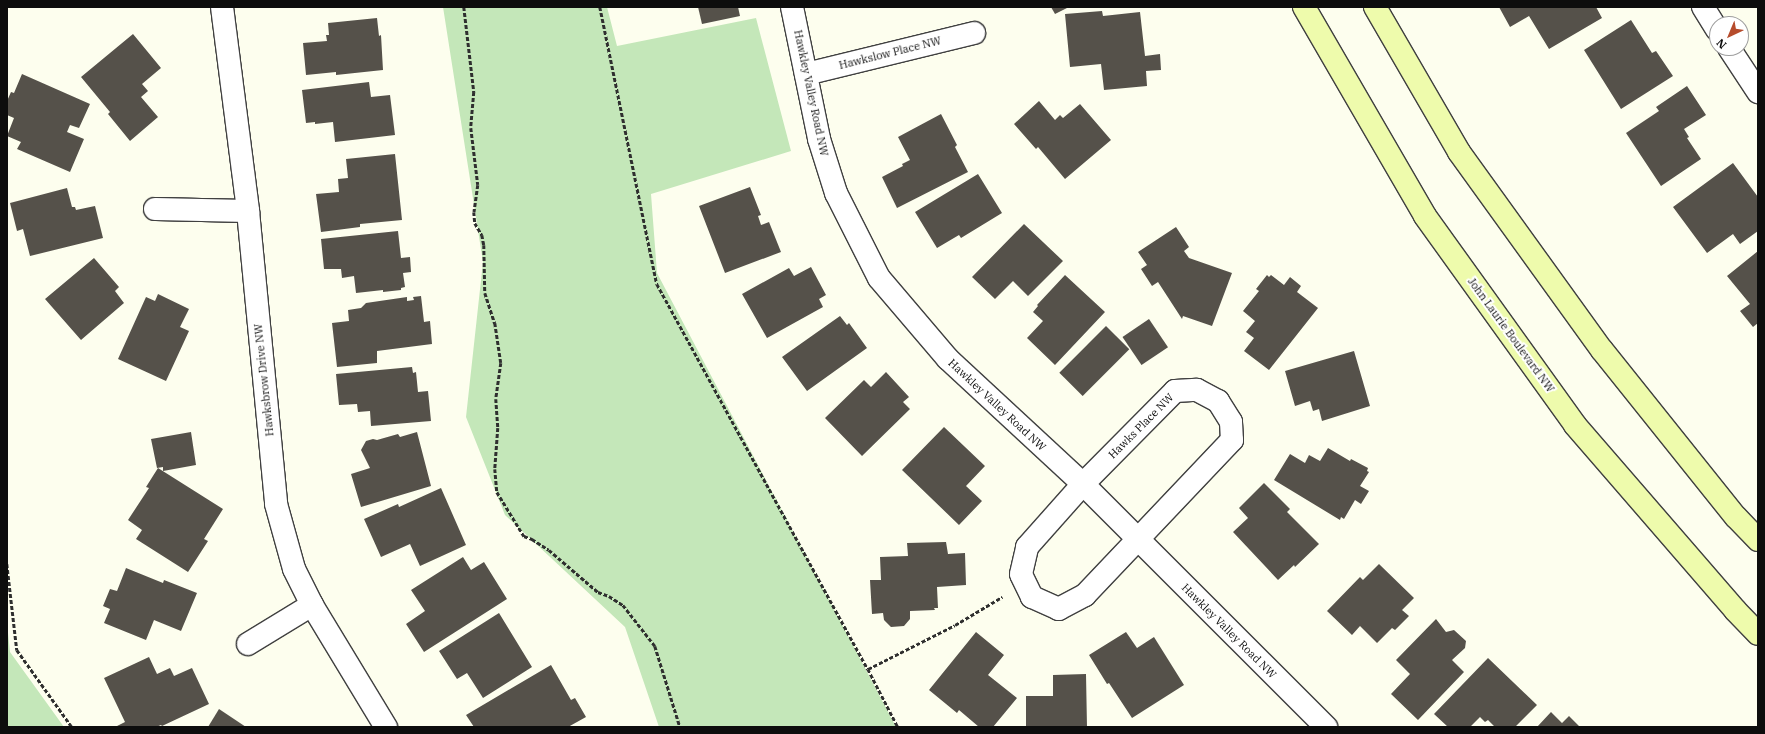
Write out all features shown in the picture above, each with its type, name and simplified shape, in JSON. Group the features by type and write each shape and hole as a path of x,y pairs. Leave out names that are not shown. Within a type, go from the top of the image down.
{"main road":[{"name":"John Laurie Boulevard NW","path":"1304,7 1425,216 1575,425 1735,610 1758,634"},
{"path":"1375,7 1459,152 1602,350 1736,517 1758,540"}],"street":[{"name":"Hawksbrow Drive NW","path":"222,7 248,211 276,504 294,569 312,604 386,727"},
{"name":"Hawkley Valley Road NW","path":"792,7 819,139 836,193 879,278 948,359 1083,484 1326,727"},
{"path":"1703,7 1709,16"},
{"name":"Hawkslow Place NW","path":"806,74 974,33"},
{"path":"1734,56 1758,92"},
{"path":"155,208 248,211"},
{"name":"Hawks Place NW","path":"1197,390 1218,401 1231,422 1232,440 1139,540 1085,595 1059,609 1032,597 1021,574 1027,547 1083,484 1175,391 1197,390"},
{"path":"248,644 312,604"}],"path":[{"path":"464,7 474,92 471,128 478,185 474,212 475,223 482,235 484,245 486,293 495,323 501,363 496,399 498,428 495,469 497,492 524,536 532,539 549,550 598,592 609,596 623,605 655,646 680,727"},
{"path":"600,7 657,284 868,669 898,727"},
{"path":"7,564 17,650 72,727"},
{"path":"868,669 955,625 1006,594"}],"green space":[{"path":"443,7 607,7 617,46 756,18 791,151 651,194 657,273 896,727 659,727 625,627 505,515 466,417 483,262"},
{"path":"7,623 10,652 64,727 7,727"}],"building":[{"path":"698,7 738,7 740,16 702,24"},
{"path":"1051,7 1069,7 1055,14"},
{"path":"1499,7 1596,7 1602,18 1549,49 1529,16 1510,27"},
{"path":"1102,11 1103,16 1140,12 1145,56 1160,54 1161,70 1146,71 1147,86 1104,90 1101,64 1070,67 1065,14"},
{"path":"377,18 379,36 381,35 383,70 336,75 336,72 306,75 303,43 327,41 326,35 329,35 328,23"},
{"path":"1631,20 1652,53 1656,51 1673,76 1621,109 1584,50"},
{"path":"133,34 161,68 142,84 148,91 141,97 158,117 130,141 108,114 110,112 81,77"},
{"path":"22,74 90,104 79,128 70,125 67,132 84,139 70,172 17,149 21,142 7,136 14,118 7,115 7,101 11,92 14,93"},
{"path":"369,82 371,97 390,95 395,135 335,142 333,122 315,124 315,122 306,123 302,90"},
{"path":"1687,86 1706,115 1684,129 1689,137 1687,138 1701,159 1661,186 1626,133 1659,111 1656,107"},
{"path":"1039,101 1055,120 1060,115 1063,118 1080,104 1111,140 1065,179 1038,147 1036,149 1014,124"},
{"path":"941,114 957,145 955,147 968,172 897,208 882,177 903,166 902,164 910,160 898,137"},
{"path":"395,154 402,220 360,224 360,227 321,232 316,194 339,192 338,179 348,178 346,159"},
{"path":"1733,163 1758,197 1758,231 1740,244 1733,234 1707,253 1673,207"},
{"path":"978,174 1002,213 961,238 959,235 937,248 915,212"},
{"path":"750,187 761,215 758,216 761,225 769,222 781,252 725,273 699,206"},
{"path":"67,188 72,207 75,207 76,210 95,206 103,238 30,256 23,229 17,231 10,203"},
{"path":"1024,224 1063,261 1028,296 1013,281 995,299 972,277"},
{"path":"1176,227 1189,247 1184,251 1189,258 1232,273 1212,326 1183,316 1182,319 1158,282 1152,286 1141,269 1147,265 1138,252"},
{"path":"398,231 401,258 410,257 411,272 403,273 405,287 401,288 401,290 356,293 354,276 342,278 341,269 324,269 321,239"},
{"path":"1758,251 1758,323 1753,327 1740,311 1750,304 1727,276"},
{"path":"94,258 119,287 115,291 124,303 81,340 45,299"},
{"path":"811,267 826,295 819,299 823,307 767,338 742,294 789,268 794,276"},
{"path":"1065,275 1105,312 1055,365 1027,338 1043,321 1033,312 1038,306 1037,305"},
{"path":"1267,275 1269,277 1271,275 1284,285 1290,277 1301,286 1297,292 1318,308 1269,370 1244,351 1254,338 1246,332 1255,321 1243,311 1259,291 1256,289"},
{"path":"158,294 189,309 180,327 189,331 166,381 118,359 146,297 155,301"},
{"path":"421,296 424,322 430,321 432,344 377,351 377,363 337,367 332,323 349,321 348,310 361,308 366,303 407,297 407,301 414,300 413,297"},
{"path":"840,316 847,325 849,323 867,348 807,391 782,357"},
{"path":"1149,319 1168,347 1141,365 1122,337"},
{"path":"1106,326 1129,349 1083,396 1059,373"},
{"path":"1354,351 1370,406 1322,421 1319,409 1313,411 1310,401 1295,406 1285,371"},
{"path":"412,367 413,373 416,372 418,392 428,391 431,421 371,426 370,411 358,412 357,404 339,405 336,374"},
{"path":"886,372 909,397 903,402 910,409 862,456 825,418 864,380 871,387"},
{"path":"944,427 985,466 966,486 982,501 959,525 902,470"},
{"path":"191,432 196,465 163,471 163,467 157,468 151,439"},
{"path":"417,432 431,486 361,507 351,474 370,468 361,450 366,441 373,439 377,440 398,434 400,437"},
{"path":"1328,448 1350,461 1351,459 1368,468 1367,471 1369,472 1360,486 1369,491 1361,504 1355,500 1344,519 1341,517 1340,520 1274,480 1290,454 1305,463 1309,455 1320,461"},
{"path":"158,468 223,509 204,539 208,541 188,572 136,539 142,530 128,520 149,488 146,487"},
{"path":"1264,483 1290,509 1287,512 1319,544 1295,567 1294,565 1278,580 1233,532 1248,518 1239,508"},
{"path":"441,488 466,545 420,566 410,544 381,557 364,519 398,504 399,507"},
{"path":"946,542 948,554 965,553 966,585 937,587 938,608 934,608 935,610 910,611 910,619 904,626 891,627 884,620 883,613 872,614 870,580 881,580 880,557 908,556 907,543"},
{"path":"463,557 471,570 484,562 507,599 424,652 406,624 425,611 411,590"},
{"path":"1379,564 1414,598 1402,610 1409,616 1395,630 1392,628 1377,643 1360,626 1352,635 1327,611 1360,577 1363,580"},
{"path":"126,568 163,583 164,580 197,593 181,631 154,620 146,640 104,623 110,609 103,606 110,589 117,591"},
{"path":"499,613 532,667 483,698 467,673 457,679 439,651"},
{"path":"1436,619 1446,632 1454,630 1466,641 1465,648 1452,660 1464,672 1418,720 1391,694 1410,674 1396,660"},
{"path":"976,632 1004,655 988,675 1017,698 993,727 979,727 959,710 957,713 929,690"},
{"path":"1126,632 1137,648 1154,637 1184,685 1132,718 1109,683 1107,684 1089,655"},
{"path":"149,657 157,674 170,668 174,676 192,668 209,704 162,726 115,727 125,722 104,678"},
{"path":"1488,658 1537,705 1515,727 1495,727 1488,720 1485,722 1480,717 1470,727 1448,727 1434,714"},
{"path":"551,665 571,700 575,698 586,717 568,727 474,727 466,715"},
{"path":"1086,674 1087,727 1026,727 1026,696 1053,696 1053,675"},
{"path":"219,709 246,727 208,727"},
{"path":"1551,712 1562,723 1569,716 1580,727 1537,727"}]}
